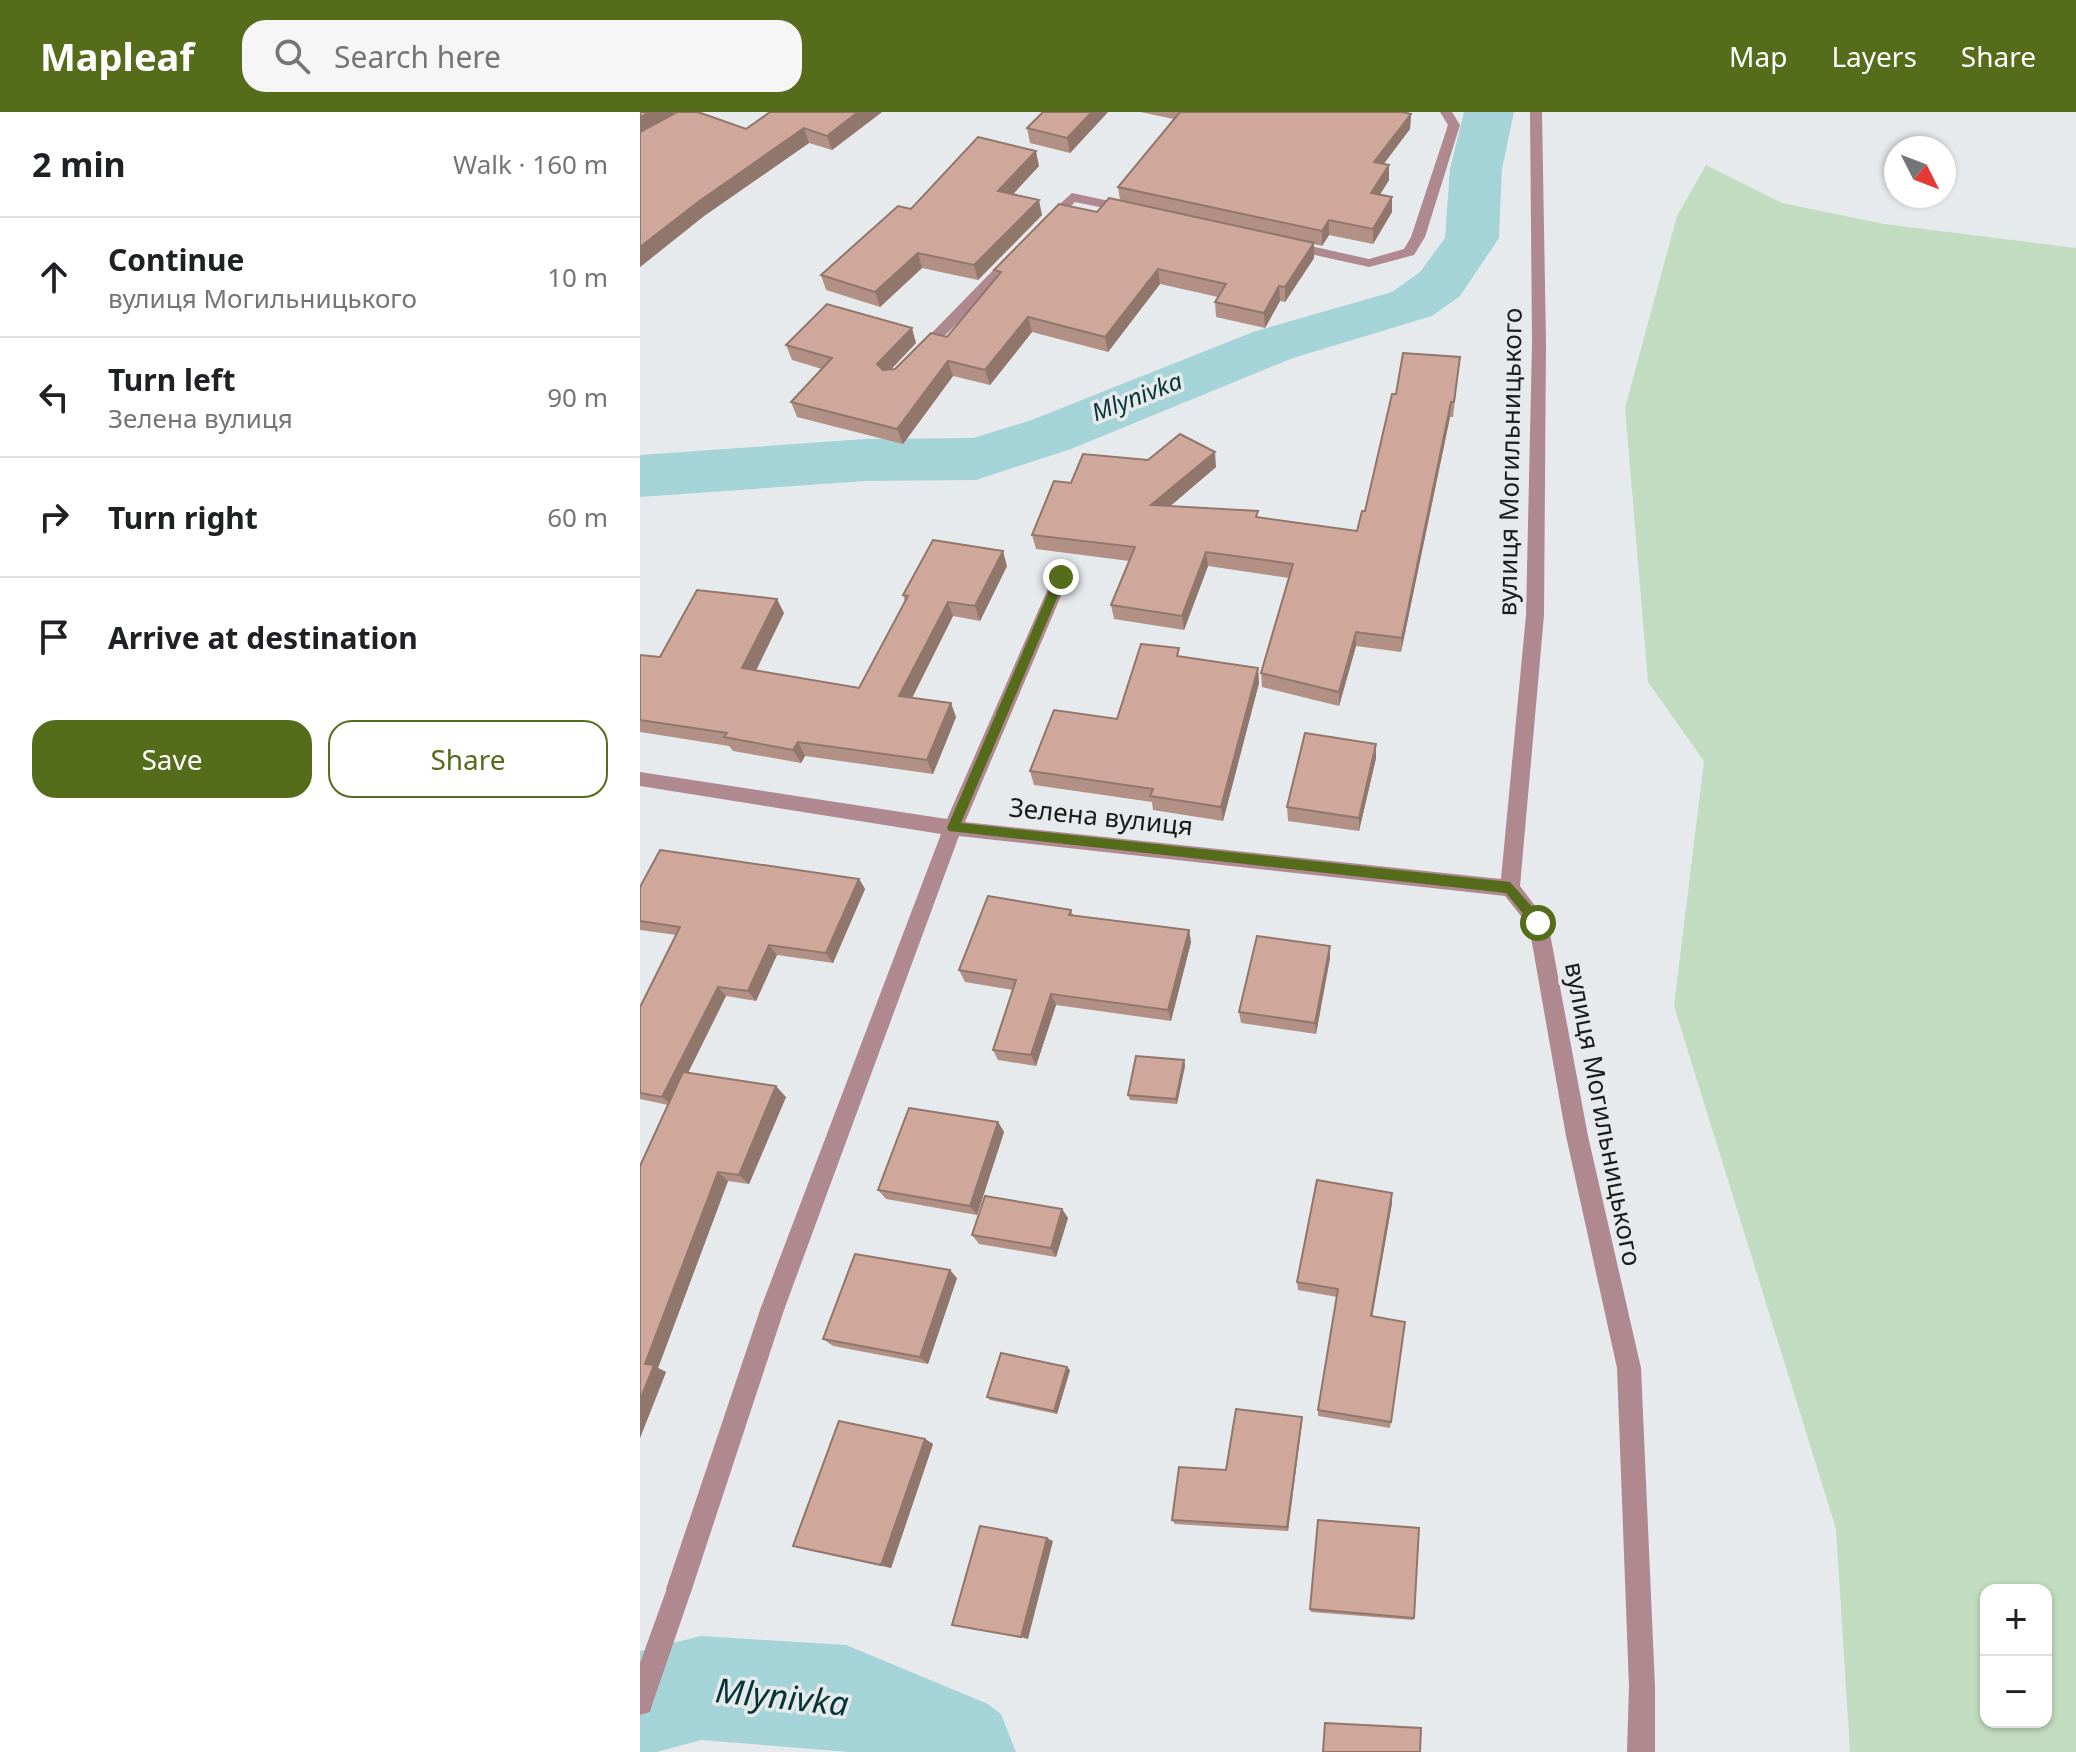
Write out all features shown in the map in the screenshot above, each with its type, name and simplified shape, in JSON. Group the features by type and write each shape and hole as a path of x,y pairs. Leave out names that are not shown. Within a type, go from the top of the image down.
{"street":[{"path":"1275,242 1369,263 1409,252 1418,237 1454,125 1446,112"},
{"name":"вулиця Могильницького","path":"1536,112 1539,343 1535,615 1510,888 1538,923 1577,1136 1629,1368 1642,1687 1641,1752"},
{"path":"1039,231 1072,197 1150,214"},
{"path":"905,368 1028,243"},
{"path":"640,1702 772,1310 953,828 1061,577"},
{"name":"Зелена вулиця","path":"640,779 953,828 1510,888"}],"green space":[{"path":"1706,165 1782,203 1884,224 2076,248 2076,1752 1850,1752 1836,1529 1674,1006 1704,761 1648,682 1625,408 1677,216"}],"building":[{"path":"677,112 698,112 746,129 770,112 858,112 827,136 804,128 640,247 640,132"},
{"path":"1043,112 1092,112 1067,138 1027,128"},
{"path":"1180,112 1411,114 1374,162 1389,165 1371,193 1392,197 1373,229 1329,220 1322,231 1118,187"},
{"path":"978,137 1036,151 998,191 1039,200 974,265 918,253 875,292 821,275 898,206 911,209"},
{"path":"1109,198 1314,243 1285,287 1279,286 1264,313 1215,302 1226,284 1158,269 1105,337 1028,317 985,370 948,361 897,429 791,402 832,358 786,345 827,304 912,328 877,364 883,370 895,369 931,333 947,337 1001,272 994,270 1059,204 1097,212"},
{"path":"1403,353 1460,357 1454,402 1451,402 1402,638 1356,632 1339,692 1261,673 1293,564 1206,552 1182,616 1111,605 1135,547 1032,535 1054,481 1071,483 1083,454 1148,460 1180,434 1215,452 1151,505 1258,511 1256,517 1357,531 1362,511 1365,511 1392,394 1396,394"},
{"path":"933,540 1003,551 975,606 948,602 899,696 951,703 927,760 798,742 793,750 724,737 727,733 640,720 640,655 660,657 697,590 777,599 742,668 859,688 908,596 903,595"},
{"path":"1141,644 1179,648 1177,656 1258,668 1221,807 1150,796 1153,789 1030,771 1054,710 1117,719"},
{"path":"1305,733 1376,744 1359,818 1287,807"},
{"path":"660,850 859,879 826,953 769,945 748,991 718,987 662,1097 640,1093 640,1007 680,927 640,921 640,887"},
{"path":"988,896 1071,910 1069,915 1189,930 1168,1010 1051,994 1031,1055 993,1050 1016,980 959,970"},
{"path":"1257,936 1330,946 1315,1023 1239,1012"},
{"path":"1136,1056 1184,1060 1176,1099 1128,1095"},
{"path":"683,1072 776,1086 739,1175 718,1172 645,1364 654,1365 640,1400 640,1166"},
{"path":"909,1108 998,1122 970,1206 878,1190"},
{"path":"1317,1180 1392,1193 1371,1316 1405,1322 1391,1422 1318,1410 1338,1289 1297,1282"},
{"path":"985,1196 1062,1209 1051,1248 972,1235"},
{"path":"855,1254 950,1270 920,1357 823,1339"},
{"path":"1001,1353 1067,1367 1054,1411 987,1397"},
{"path":"1236,1409 1302,1417 1287,1527 1172,1520 1179,1467 1226,1470"},
{"path":"839,1421 925,1439 881,1565 793,1546"},
{"path":"1318,1520 1419,1528 1414,1618 1310,1609"},
{"path":"980,1526 1047,1538 1021,1637 952,1625"},
{"path":"1325,1723 1421,1728 1420,1752 1323,1752"}],"waterway":[{"name":"Mlynivka","path":"640,476 865,460 976,459 1050,435 1273,345 1412,304 1440,284 1472,238 1476,169 1489,112"},
{"name":"Mlynivka","path":"640,1704 701,1688 846,1697 950,1742 963,1752"}],"route":[{"path":"1061,577 953,828 1510,888 1538,923"}]}
